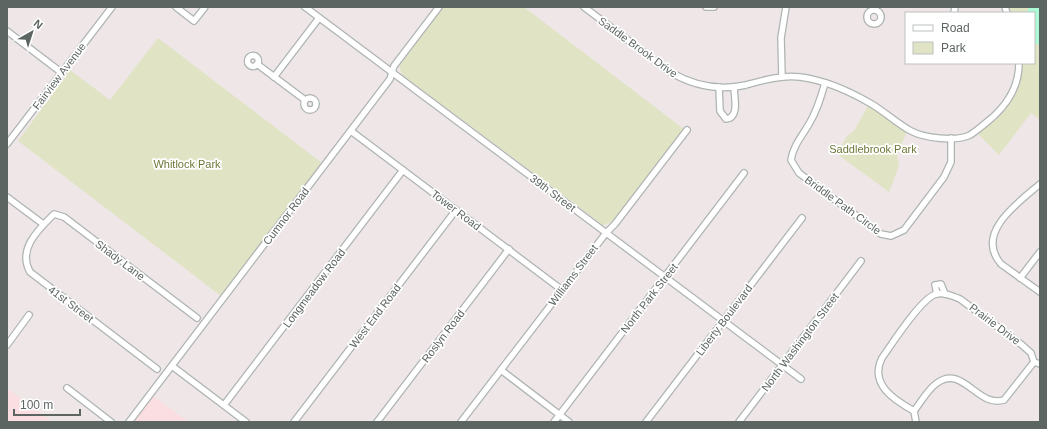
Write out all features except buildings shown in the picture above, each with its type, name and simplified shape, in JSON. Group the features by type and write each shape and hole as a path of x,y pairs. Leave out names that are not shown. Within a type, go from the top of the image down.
{"street":[{"name":"Fairview Avenue","path":"7,144 112,7"},
{"path":"176,7 194,21 205,7"},
{"name":"39th Street","path":"305,7 801,379"},
{"name":"Cumnor Road","path":"129,422 390,79 394,66 439,7"},
{"name":"Saddle Brook Drive","path":"584,7 678,77 696,84 719,88 734,87 782,77 799,77 825,83 867,101 911,131 929,136 962,138 970,135 999,111 1008,100 1016,85 1019,64"},
{"path":"706,7 714,7"},
{"path":"782,77 781,38 786,7"},
{"path":"274,77 319,18"},
{"path":"7,31 62,73"},
{"path":"257,64 305,100"},
{"name":"Briddle Path Circle","path":"825,83 810,123 793,149 791,160 799,173 881,234 891,236 904,230 944,177 952,162 951,138"},
{"path":"719,88 720,111 726,119 732,116 735,112 734,87"},
{"name":"Williams Street","path":"461,422 606,232 615,224 687,130"},
{"name":"Tower Road","path":"350,131 562,290"},
{"name":"Longmeadow Road","path":"224,405 403,170"},
{"name":"North Park Street","path":"554,422 744,173"},
{"path":"1040,184 1004,215 993,239 996,258 1040,292"},
{"path":"7,197 43,224"},
{"name":"West End Road","path":"294,422 456,210"},
{"name":"Shady Lane","path":"43,224 54,214 64,217 197,318"},
{"name":"Liberty Boulevard","path":"646,422 724,322 802,218"},
{"name":"41st Street","path":"43,224 26,249 25,260 30,272 157,369"},
{"name":"Roslyn Road","path":"377,422 509,249"},
{"path":"1020,278 1040,252"},
{"name":"North Washington Street","path":"739,422 860,261"},
{"name":"Prairie Drive","path":"914,411 884,391 878,374 879,365 882,358 920,306 928,298 941,294 960,299 980,312 1028,349 1037,363"},
{"path":"7,345 29,314"},
{"path":"916,422 914,411 936,384 950,378 961,381 989,401 997,402 1004,400 1037,363"},
{"path":"172,366 246,422"},
{"path":"501,370 569,422"},
{"path":"67,388 111,422"}],"shaded area":[{"path":"1029,7 1040,7 1039,45 1035,43 1035,12 1027,12"},
{"path":"7,388 27,403 52,422 7,422"},
{"path":"150,394 189,422 129,422"}],"green space":[{"path":"443,7 524,7 685,130 615,221 603,225 402,75 399,65"},
{"path":"1040,7 1040,120 1031,113 999,155 976,132 1001,111 1008,103 1017,85 1022,64 1035,64 1035,12 1011,12 1010,8"},
{"name":"Whitlock Park","path":"158,38 322,163 221,296 18,141 70,70 110,100"},
{"name":"Saddlebrook Park","path":"869,104 907,131 897,155 899,166 889,192 837,154 847,136 854,131"}]}
